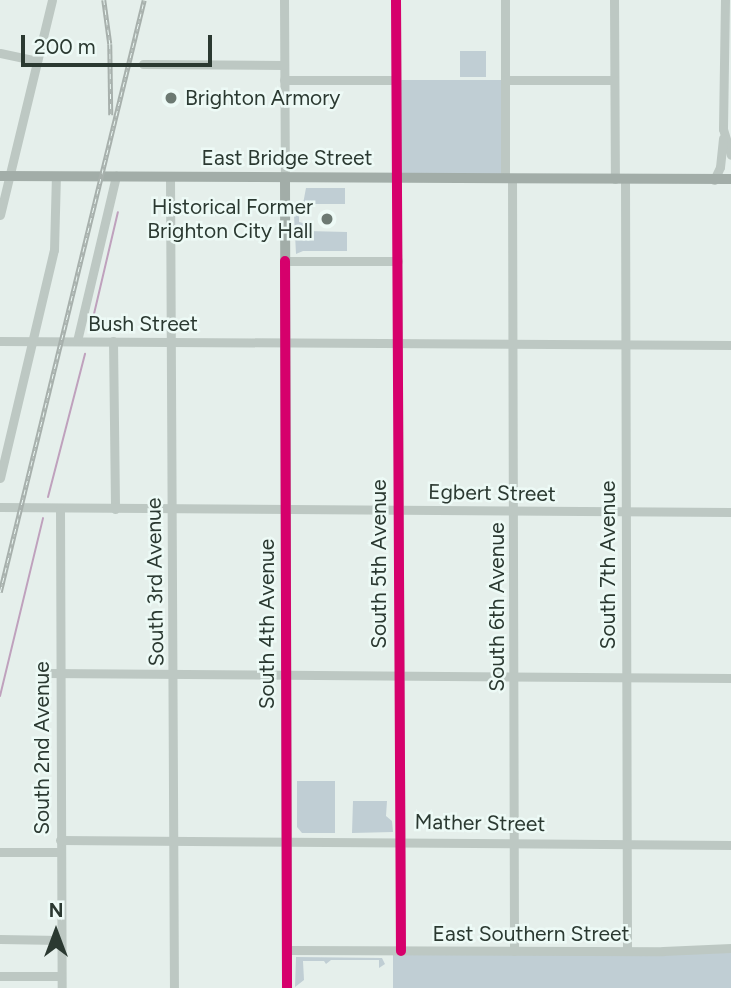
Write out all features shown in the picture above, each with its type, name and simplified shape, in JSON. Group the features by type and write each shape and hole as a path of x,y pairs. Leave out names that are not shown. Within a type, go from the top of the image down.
{"main road":[{"name":"East Bridge Street","path":"5,176 731,179"},
{"name":"South 4th Avenue","path":"285,178 287,988"}],"street":[{"path":"0,215 5,176 52,0"},
{"path":"284,0 285,178"},
{"name":"South 5th Avenue","path":"396,0 401,951"},
{"name":"South 6th Avenue","path":"505,0 514,511 514,951"},
{"name":"South 7th Avenue","path":"614,0 614,80 625,345 627,951"},
{"path":"713,180 720,167 723,129 725,0"},
{"path":"0,52 37,61"},
{"path":"143,64 284,65"},
{"path":"285,80 395,80"},
{"path":"505,80 614,80"},
{"path":"723,129 731,155"},
{"path":"0,478 57,229 56,176"},
{"path":"77,341 116,176"},
{"name":"South 3rd Avenue","path":"170,177 174,988"},
{"path":"285,261 398,261"},
{"name":"Bush Street","path":"0,341 731,345"},
{"path":"113,341 115,509"},
{"name":"Egbert Street","path":"0,507 731,512"},
{"name":"South 2nd Avenue","path":"60,508 62,988"},
{"path":"47,673 731,678"},
{"name":"Mather Street","path":"60,840 731,845"},
{"path":"0,852 60,852"},
{"path":"0,939 60,940"},
{"name":"East Southern Street","path":"288,950 627,951 731,948"},
{"path":"0,976 61,976"}],"shaded area":[{"path":"460,51 486,51 486,77 460,77"},
{"path":"395,80 505,80 505,178 396,177"},
{"path":"306,188 345,188 345,204 303,204"},
{"path":"294,215 299,216 299,222 307,224 307,231 347,232 347,251 303,251 296,254"},
{"path":"297,781 335,781 335,833 302,833 297,827"},
{"path":"353,801 387,801 386,816 392,821 393,832 352,833"},
{"path":"731,948 731,988 393,988 393,951"},
{"path":"296,957 382,958 385,964 379,968 379,960 331,960 326,964 324,961 303,961 304,980 295,987"}],"waterway":[{"path":"90,331 118,212"},
{"path":"48,497 85,354"},
{"path":"0,696 43,518"}],"railway":[{"path":"104,0 110,44 111,115"},
{"path":"0,592 144,0"}],"cycle path":[{"path":"396,0 401,951"},
{"path":"285,261 287,988"}],"place":[{"name":"Brighton Armory","path":"171,98"},
{"name":"Historical Former Brighton City Hall","path":"327,219"}]}
